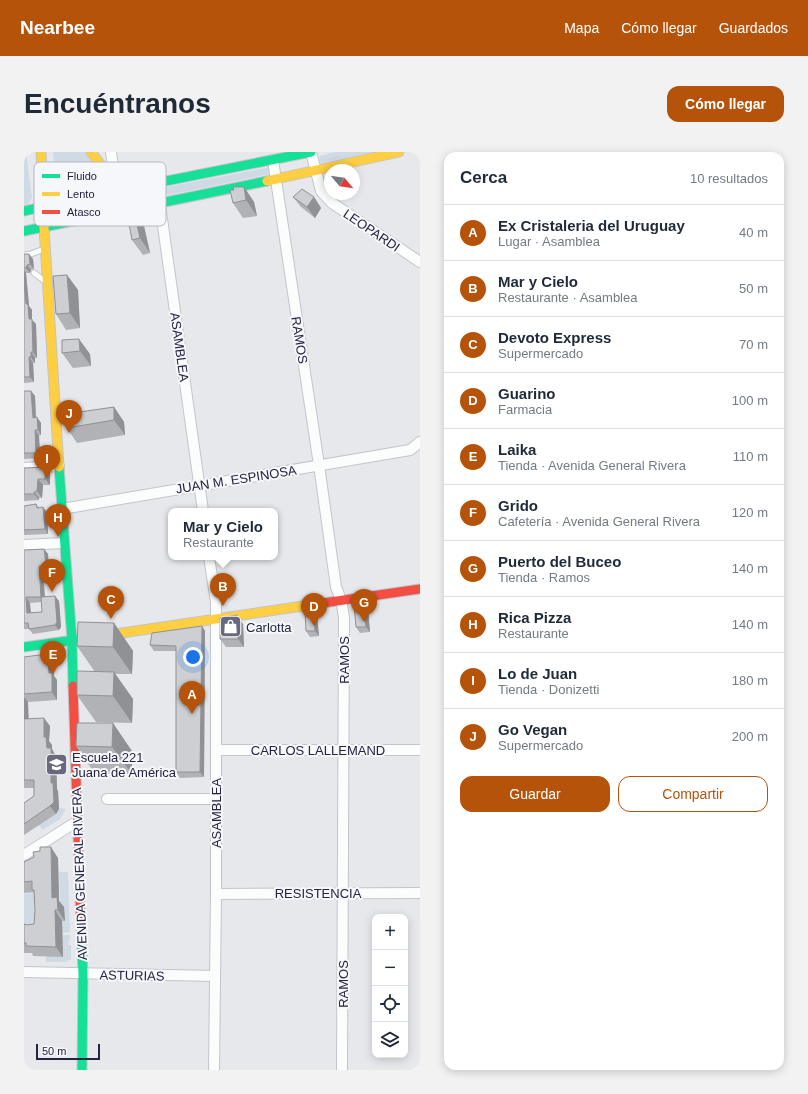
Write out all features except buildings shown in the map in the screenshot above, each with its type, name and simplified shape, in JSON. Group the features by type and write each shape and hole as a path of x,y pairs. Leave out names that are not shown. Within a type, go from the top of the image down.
{"main road":[{"name":"AVENIDA GENERAL RIVERA","path":"41,152 42,162"},
{"path":"93,152 100,162"},
{"path":"166,181 311,152"},
{"path":"166,202 316,171 399,152"},
{"path":"24,211 34,209"},
{"path":"24,231 49,226"},
{"name":"AVENIDA GENERAL RIVERA","path":"44,227 64,543 72,640 76,822 83,974 82,1070"},
{"path":"24,647 420,589"}],"street":[{"path":"111,152 112,162"},
{"name":"LEOPARDI","path":"311,152 321,191 327,199 420,262"},
{"name":"RAMOS","path":"273,160 336,587 341,600 344,617 342,1070"},
{"name":"ASAMBLEA","path":"163,226 203,508"},
{"name":"JUAN M. ESPINOSA","path":"62,508 415,449 420,442"},
{"path":"24,468 59,466"},
{"path":"24,545 64,543"},
{"name":"ASAMBLEA","path":"209,560 216,602 216,894 214,1070"},
{"name":"CARLOS LALLEMAND","path":"216,750 420,750"},
{"path":"107,799 216,799"},
{"path":"24,855 76,822"},
{"name":"RESISTENCIA","path":"216,894 420,894"},
{"name":"ASTURIAS","path":"24,972 215,976"}],"lane":[{"path":"24,255 46,248"},
{"path":"34,273 48,283"}],"shaded area":[{"path":"24,152 26,152 32,198 28,204 24,205"},
{"path":"53,152 85,152 92,162 54,162"},
{"path":"335,152 374,152 321,163 319,161 320,156"},
{"path":"271,167 270,174 169,195 166,194 166,187"},
{"path":"60,808 66,809 60,819 42,830 39,825 56,814"},
{"path":"32,872 42,916 24,939 24,894 29,893"},
{"path":"59,872 68,872 70,932 62,933 62,921 65,920 64,908 60,908"},
{"path":"63,935 70,935 68,945 71,945 71,959 66,962 46,962 46,956 63,957"}],"traffic: fast":[{"path":"166,181 311,152"},
{"path":"166,202 267,181"},
{"path":"24,211 34,209"},
{"path":"24,231 48,226"},
{"path":"59,467 72,640 73,686"},
{"path":"24,647 81,639"},
{"path":"81,926 83,974 82,1070"}],"traffic: slow":[{"path":"41,152 41,162"},
{"path":"91,152 99,162"},
{"path":"267,181 399,152"},
{"path":"44,226 59,467"},
{"path":"102,636 323,603"}],"traffic: jam":[{"path":"323,603 420,589"},
{"path":"73,686 81,926"}],"place":[{"name":"Go Vegan","path":"69,433"},
{"name":"Lo de Juan","path":"47,478"},
{"name":"Rica Pizza","path":"58,537"},
{"name":"Grido","path":"52,592"},
{"name":"Mar y Cielo","path":"223,606"},
{"name":"Devoto Express","path":"111,619"},
{"name":"Puerto del Buceo","path":"364,622"},
{"name":"Guarino","path":"314,626"},
{"name":"Carlotta","path":"230,627"},
{"name":"Laika","path":"53,674"},
{"name":"Ex Cristaleria del Uruguay","path":"192,714"},
{"name":"Escuela 221 Juana de América","path":"57,764"}]}
